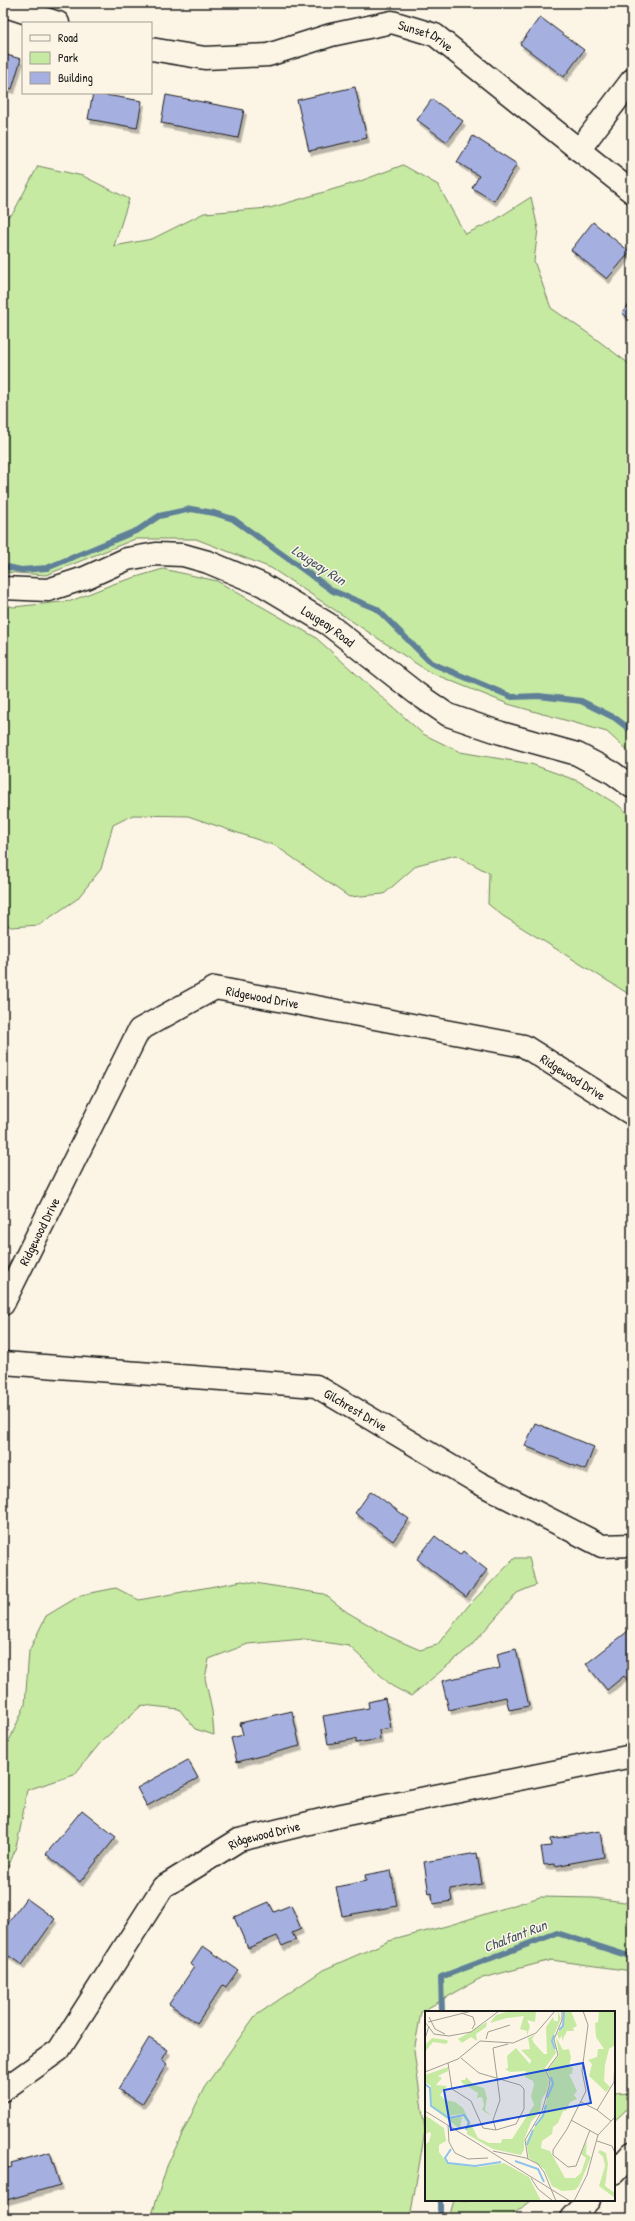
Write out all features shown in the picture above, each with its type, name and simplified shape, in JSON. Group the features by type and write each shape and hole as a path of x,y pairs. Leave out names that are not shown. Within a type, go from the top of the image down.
{"main road":[{"path":"3,5 55,22"},
{"name":"Sunset Drive","path":"152,49 204,58 268,55 332,35 392,22 434,35 632,192"},
{"path":"579,150 632,80"},
{"name":"Lougeay Road","path":"3,588 48,590 85,578 127,559 156,554 183,555 208,562 263,585 328,624 416,693 448,715 501,733 577,754 613,773 632,787"},
{"name":"Ridgewood Drive","path":"3,1304 139,1030 215,988 524,1046 632,1114"},
{"name":"Gilchrest Drive","path":"3,1363 316,1386 480,1483 602,1546 632,1545"},
{"name":"Ridgewood Drive","path":"3,2090 59,2050 163,1887 239,1840 342,1815 632,1756"},
{"path":"615,2172 632,2153"},
{"path":"572,2218 588,2201"}],"green space":[{"path":"403,165 438,185 465,234 492,222 531,197 538,229 534,261 551,308 632,366 632,755 607,732 508,704 429,672 271,568 196,539 135,539 46,575 3,572 3,220 13,213 38,166 83,176 129,199 114,246 152,239 204,213 270,208 358,182"},
{"path":"163,569 217,581 315,637 423,734 460,752 531,764 578,781 618,805 632,817 632,996 503,916 488,904 489,873 456,855 417,865 384,894 349,897 276,846 188,816 133,815 113,825 101,869 77,899 39,925 11,927 3,923 3,603 13,607 71,601 113,584"},
{"path":"515,1558 529,1558 536,1585 517,1593 471,1646 411,1696 392,1686 349,1646 304,1639 248,1644 209,1659 205,1678 212,1711 214,1735 195,1729 179,1709 142,1705 102,1741 74,1775 27,1790 13,1856 3,1874 3,1743 10,1739 25,1705 29,1651 46,1616 81,1595 116,1588 139,1600 242,1581 324,1594 347,1612 388,1636 420,1650 437,1645 469,1605"},
{"path":"540,1897 594,1898 632,1903 632,1971 551,1960 479,1979 421,2012 414,2051 425,2131 410,2218 151,2218 167,2166 204,2088 255,2016 323,1970 389,1941 450,1925"},
{"path":"632,2093 629,2106 615,2120 615,2094"},
{"path":"454,2201 530,2201 509,2218 449,2218"}],"building":[{"path":"540,17 584,50 564,77 520,44"},
{"path":"3,54 21,59 12,89 3,87"},
{"path":"355,87 367,138 309,151 297,100"},
{"path":"93,94 142,101 137,128 88,119"},
{"path":"166,95 244,110 238,138 161,123"},
{"path":"432,99 463,121 447,142 417,120"},
{"path":"473,136 517,164 494,201 472,188 479,176 457,162"},
{"path":"593,222 630,252 607,279 571,250"},
{"path":"632,301 632,321 622,313"},
{"path":"535,1423 594,1447 585,1470 525,1446"},
{"path":"371,1491 409,1519 393,1541 355,1513"},
{"path":"435,1536 460,1555 463,1551 487,1570 466,1597 417,1559"},
{"path":"632,1628 632,1680 629,1682 624,1676 607,1690 586,1664"},
{"path":"516,1649 529,1706 509,1710 506,1697 449,1710 442,1681 500,1668 497,1654"},
{"path":"385,1698 391,1728 379,1730 380,1739 356,1743 356,1739 328,1744 323,1716 369,1708 368,1702"},
{"path":"292,1711 300,1746 237,1762 231,1738 243,1735 240,1723"},
{"path":"188,1760 198,1778 147,1806 137,1788"},
{"path":"82,1810 116,1837 80,1882 46,1854"},
{"path":"600,1831 604,1857 555,1866 555,1864 544,1865 541,1847 551,1846 550,1839"},
{"path":"477,1853 482,1884 450,1889 452,1901 433,1904 432,1893 429,1894 424,1862"},
{"path":"391,1870 397,1906 342,1916 336,1887 366,1881 365,1875"},
{"path":"26,1898 55,1919 22,1965 3,1952 3,1930"},
{"path":"269,1902 274,1912 291,1905 301,1929 292,1933 296,1940 282,1946 277,1936 248,1948 234,1917"},
{"path":"203,1946 238,1970 226,1987 223,1985 197,2023 169,2004 194,1967 191,1964"},
{"path":"149,2038 168,2050 162,2060 167,2064 142,2104 118,2089"},
{"path":"50,2152 60,2185 3,2201 3,2169 12,2167 11,2163"}],"waterway":[{"name":"Lougeay Run","path":"3,566 21,570 47,568 138,530 159,516 191,509 214,513 233,519 333,591 377,609 431,663 512,697 539,696 581,701 615,718 632,731"},
{"name":"Chalfant Run","path":"442,2011 441,1977 557,1933 632,1957"},
{"name":"Chalfant Run","path":"440,2201 440,2218"}]}
